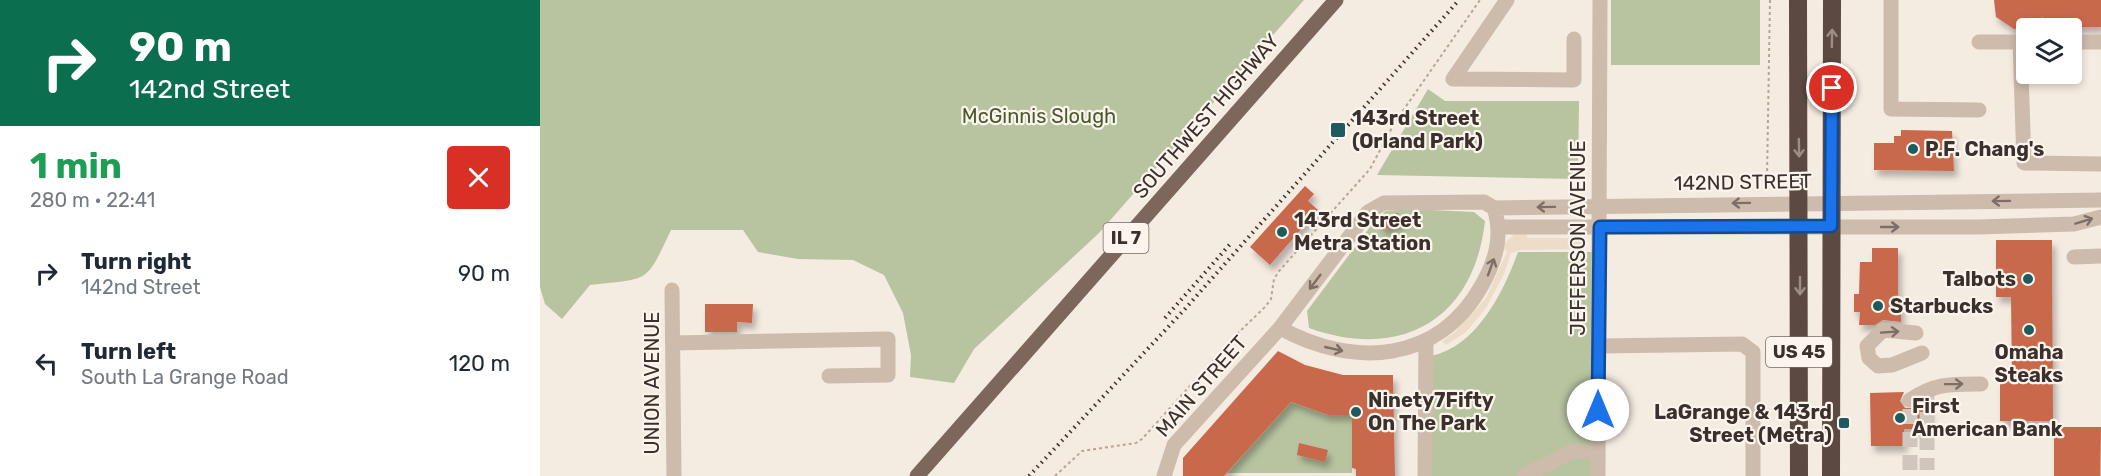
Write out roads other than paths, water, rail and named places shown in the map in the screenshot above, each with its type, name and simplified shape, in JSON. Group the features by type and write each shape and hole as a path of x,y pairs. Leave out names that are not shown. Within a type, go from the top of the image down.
{"highway":[{"name":"US 45","path":"1798,0 1799,476"},
{"name":"US 45","path":"1831,476 1832,0"}],"main road":[{"name":"SOUTHWEST HIGHWAY","path":"917,476 1336,0"}],"street":[{"path":"1507,0 1453,79 1574,80 1574,39"},
{"name":"JEFFERSON AVENUE","path":"1598,476 1600,0"},
{"path":"1891,0 1891,109 1979,110"},
{"path":"1979,42 2016,42"},
{"path":"2082,42 2101,42"},
{"path":"2024,84 2024,163 2101,164"},
{"name":"142ND STREET","path":"1494,208 1831,201 2101,200"},
{"name":"MAIN STREET","path":"1164,476 1174,445 1280,328 1368,212 1384,203 1484,202 1494,208"},
{"path":"1280,328 1307,343 1342,352 1372,353 1404,350 1426,341 1452,323 1473,301 1489,273 1500,227 1494,208"},
{"path":"1500,227 2074,224 2101,217"},
{"path":"2074,257 2101,256"},
{"name":"UNION AVENUE","path":"672,290 674,476"},
{"path":"1916,333 1883,330 1867,346 1869,358 1878,366 1892,365 1922,353"},
{"path":"674,344 888,339 888,375 829,376"},
{"path":"1425,476 1426,341"},
{"path":"1599,346 1742,344 1753,352 1753,476"},
{"path":"1918,396 1944,384 1981,384"},
{"path":"1524,476 1573,451 1598,452"}],"tunnel":[{"path":"1927,389 1927,470"},
{"path":"1910,400 1910,470"}],"railway":[{"path":"1029,476 1184,310 1459,0"},
{"path":"1165,318 1232,242"}],"place":[{"name":"143rd Street (Orland Park)","path":"1338,130"},
{"name":"P.F. Chang's","path":"1913,149"},
{"name":"143rd Street Metra Station","path":"1282,232"},
{"name":"Talbots","path":"2028,279"},
{"name":"Starbucks","path":"1878,306"},
{"name":"Omaha Steaks","path":"2029,330"},
{"name":"Ninety7Fifty On The Park","path":"1356,412"},
{"name":"First American Bank","path":"1900,418"},
{"name":"LaGrange & 143rd Street (Metra)","path":"1844,423"}],"park label":[{"name":"McGinnis Slough","path":"1039,116"}]}
